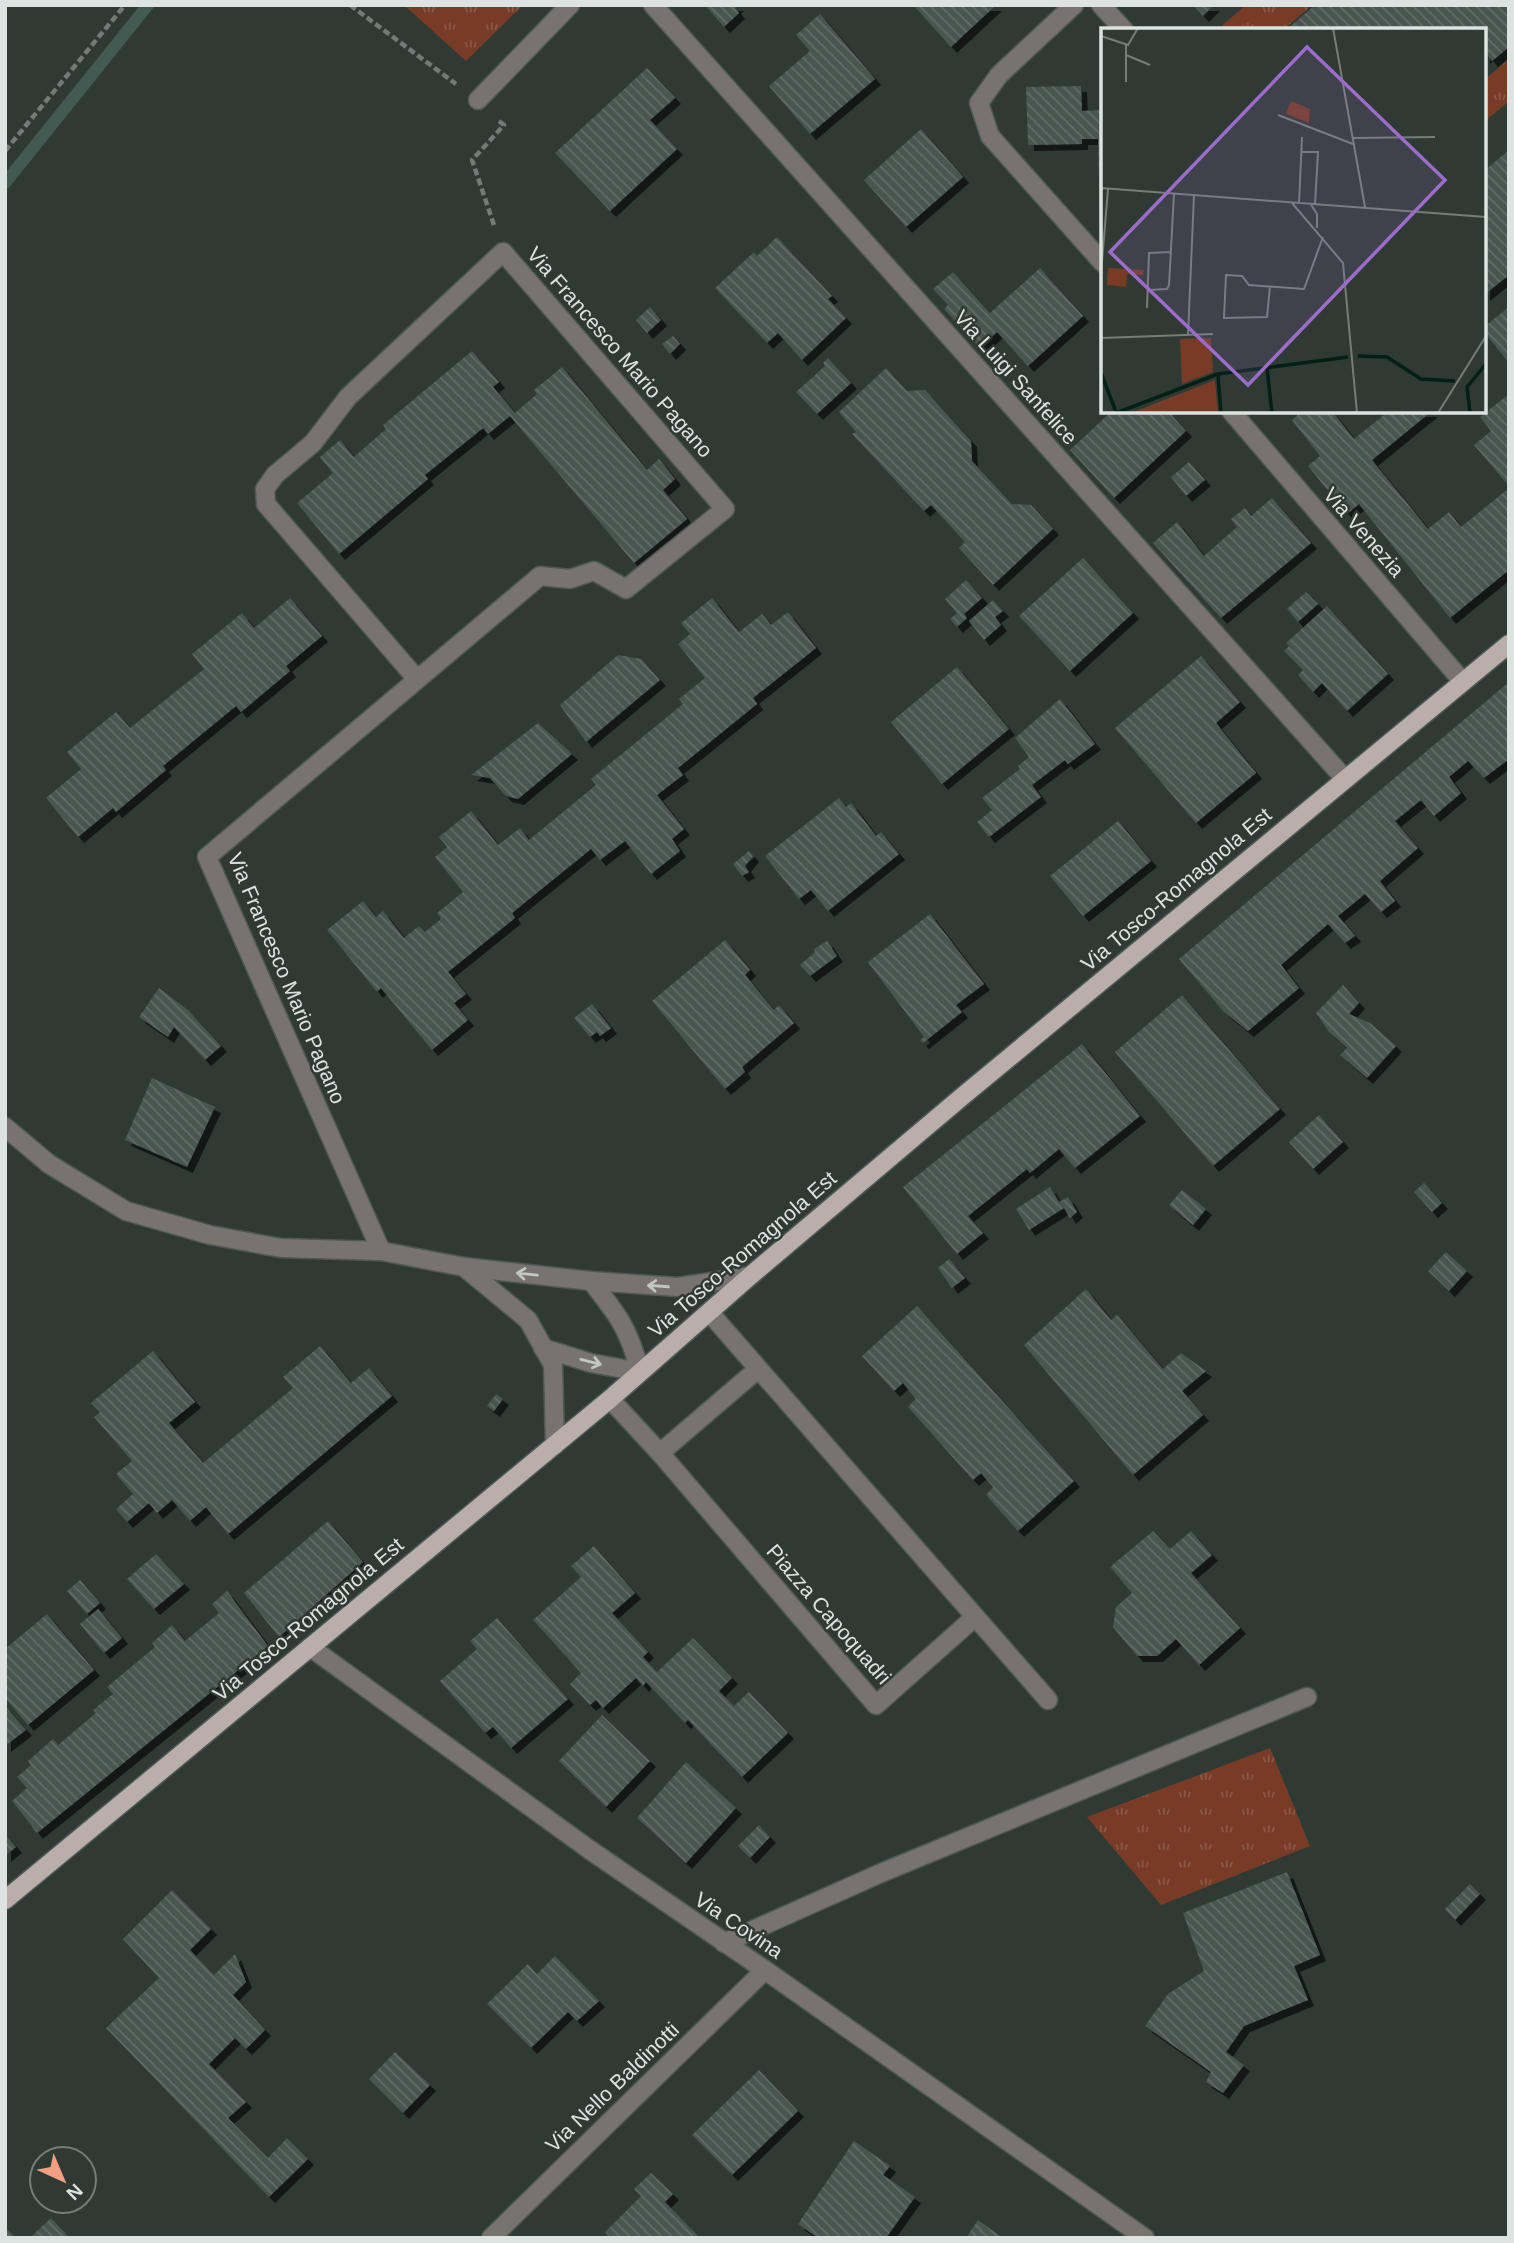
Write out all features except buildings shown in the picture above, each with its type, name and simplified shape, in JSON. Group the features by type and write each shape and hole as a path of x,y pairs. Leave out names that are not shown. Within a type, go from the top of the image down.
{"main road":[{"name":"Via Tosco-Romagnola Est","path":"5,1900 555,1445 750,1276 1509,644"}],"street":[{"path":"478,100 570,5"},
{"name":"Via Luigi Sanfelice","path":"653,5 1345,779"},
{"path":"1074,5 999,75 979,103 990,136 1101,260"},
{"path":"1101,5 1122,28"},
{"name":"Via Francesco Mario Pagano","path":"381,1251 207,857 540,576 570,579 594,571 626,589 725,509 503,252 348,397 313,443 275,475 265,489 265,504 416,678"},
{"name":"Via Venezia","path":"1233,413 1463,682"},
{"path":"5,1127 49,1164 126,1211 209,1235 281,1248 381,1251 464,1267 591,1281 678,1287 750,1276"},
{"path":"464,1267 528,1320 552,1365 555,1445"},
{"path":"543,1348 591,1363 640,1372 633,1345 621,1319 591,1281"},
{"path":"709,1312 1048,1700"},
{"path":"660,1452 758,1369"},
{"name":"Piazza Capoquadri","path":"610,1399 660,1452 877,1705 975,1616"},
{"name":"Via Covina","path":"310,1647 590,1850 1145,2238"},
{"path":"724,1943 881,1873 1307,1697"},
{"name":"Via Nello Baldinotti","path":"491,2238 765,1970"}],"path":[{"path":"5,151 125,5"},
{"path":"350,5 478,100 503,125 472,160 503,252"}],"green space":[{"path":"404,5 523,5 466,61"},
{"path":"1246,5 1312,5 1285,28 1219,28"},
{"path":"1509,59 1509,101 1486,120 1486,78"},
{"path":"1270,1748 1310,1846 1161,1905 1087,1817"}],"waterway":[{"path":"5,183 148,5"}]}
